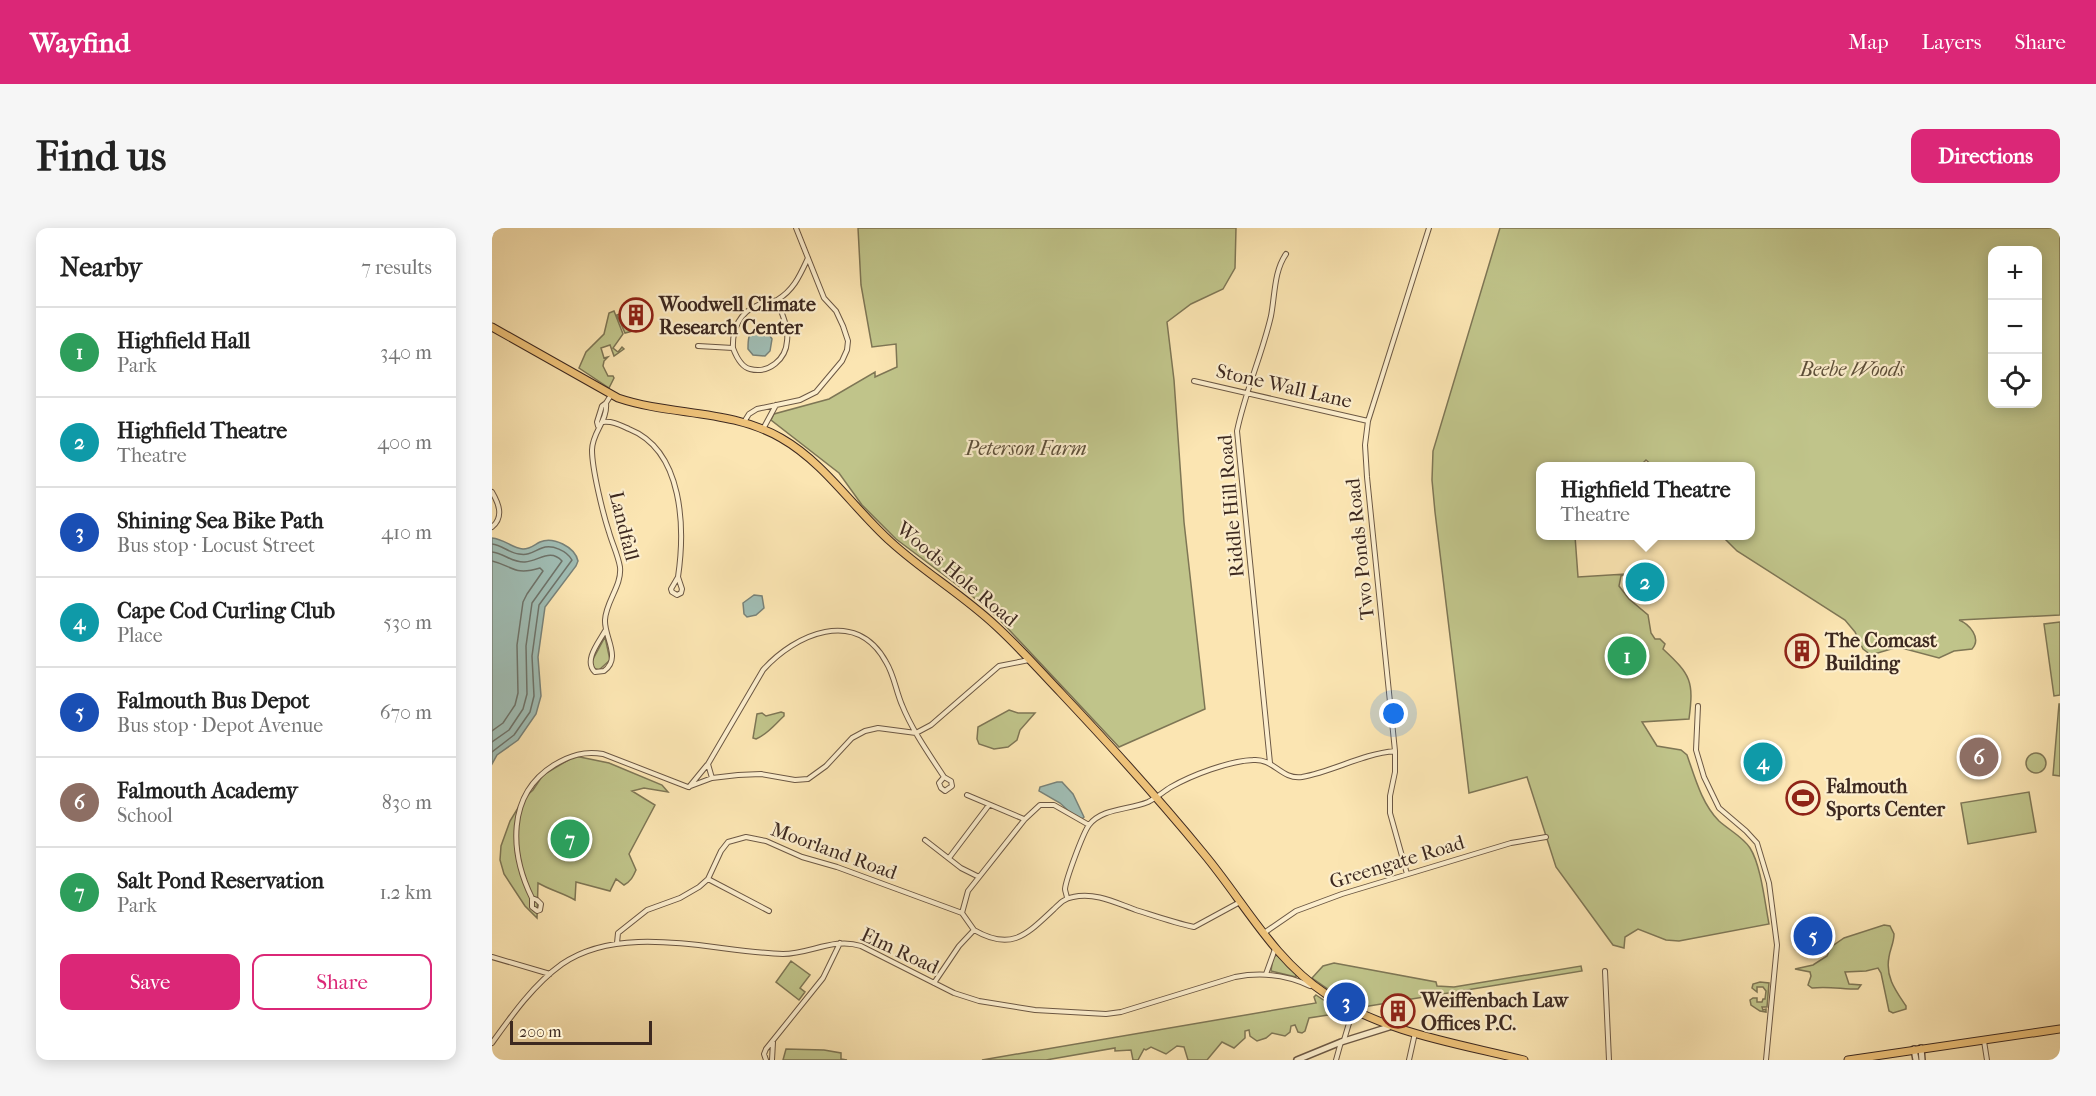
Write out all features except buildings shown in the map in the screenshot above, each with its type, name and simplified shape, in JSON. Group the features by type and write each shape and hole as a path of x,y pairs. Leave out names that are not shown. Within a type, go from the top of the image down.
{"highway":[{"name":"Woods Hole Road","path":"492,327 611,395 637,403 744,422 779,437 805,455 891,542 977,609 1029,660 1105,741 1205,855 1263,933 1298,972 1338,1002 1389,1027 1524,1060"},
{"path":"1848,1060 2060,1029"}],"street":[{"path":"744,422 752,411 800,400 816,392 842,361 847,350 848,341 843,326 836,311 824,298 796,228"},
{"name":"Two Ponds Road","path":"1407,874 1390,813 1395,751 1365,444 1368,421 1429,228"},
{"name":"Riddle Hill Road","path":"1270,763 1237,431 1270,316 1278,267 1286,254"},
{"path":"777,300 788,336 785,351 778,361 765,369 750,369 743,365 733,348 732,338 741,317 758,305 777,300 791,290 808,257"},
{"path":"698,345 733,348"},
{"name":"Stone Wall Lane","path":"1194,381 1368,421"},
{"name":"Landfall","path":"605,631 590,662 591,669 596,672 604,671 612,662 612,651 605,631 605,614 618,584 620,567 605,519 592,454 593,439 602,406 611,395"},
{"name":"Landfall","path":"603,422 607,409 606,403"},
{"path":"763,429 776,404"},
{"path":"598,427 603,422 612,422 639,433 654,445 664,461 677,495 680,513 682,540 678,578"},
{"path":"492,492 500,514 492,527"},
{"path":"688,787 708,764 763,670 775,656 797,642 820,632 839,630 853,632 864,637 886,660 902,705 916,733 944,777"},
{"path":"532,898 518,864 516,825 520,809 534,782 547,769 571,756 589,752 603,754 688,787 712,778 761,774 795,780 808,779 817,775 852,738 865,731 878,728 916,733 931,725 999,666 1029,660"},
{"path":"1698,706 1696,750 1704,777 1719,808 1746,831 1759,848 1769,883 1776,929 1776,950 1766,1060"},
{"path":"1067,898 1065,890 1068,879 1089,825 1101,816 1140,805 1173,786 1219,767 1249,760 1259,759 1270,763 1284,774 1301,777 1375,753 1395,751"},
{"path":"708,764 712,778"},
{"path":"967,795 1024,819"},
{"path":"1089,825 1054,805 1046,804 1040,805 1024,819 968,891 962,913 974,930 1002,939 1018,939 1067,898 1076,896 1096,896 1194,927 1240,902"},
{"path":"949,858 989,805"},
{"name":"Moorland Road","path":"708,879 721,851 728,842 746,837 766,841 802,857 837,867 962,913"},
{"name":"Greengate Road","path":"1263,933 1309,905 1511,843 1546,837"},
{"path":"925,840 961,868 979,877"},
{"path":"617,943 618,933 638,916 652,908 680,898 708,879 769,911"},
{"path":"934,983 959,946 974,930"},
{"name":"Elm Road","path":"492,1043 514,1012 550,974 582,953 617,943 659,943 788,954 840,943 861,946 965,998 1035,1010 1107,1014 1121,1012 1235,977 1266,974 1293,979 1324,993"},
{"path":"766,1060 764,1054 823,978 840,943"},
{"path":"1266,974 1275,948"},
{"path":"492,957 550,974"},
{"path":"1605,970 1609,1060"},
{"path":"1336,1060 1353,1010"},
{"path":"1297,1060 1342,1041 1389,1027"},
{"path":"1409,1060 1415,1033"},
{"path":"1984,1040 1987,1060"},
{"path":"772,1060 773,1041"},
{"path":"1916,1060 1917,1049"},
{"path":"1917,1049 1922,1060"}],"green space":[{"name":"Peterson Farm","path":"858,228 1236,228 1235,268 1223,289 1191,304 1167,322 1174,380 1184,522 1205,709 1119,747 998,618 896,539 862,505 839,473 771,420 774,414 829,399 875,372 875,377 897,367 896,344 872,347 861,285"},
{"name":"Beebe Woods","path":"1500,228 2060,228 2060,615 1959,620 1973,632 1975,645 1972,649 1954,651 1939,658 1898,647 1871,655 1863,649 1855,632 1845,620 1737,551 1726,540 1755,540 1755,462 1648,462 1646,460 1644,462 1536,462 1536,540 1575,540 1578,577 1626,574 1621,576 1619,586 1629,599 1648,615 1651,633 1655,639 1660,639 1665,644 1663,649 1685,673 1691,696 1689,719 1642,722 1657,746 1681,750 1687,755 1708,807 1719,821 1750,848 1760,874 1769,924 1679,941 1666,940 1638,929 1625,937 1624,948 1613,945 1556,867 1527,777 1469,793 1432,480 1433,451"},
{"path":"614,311 623,334 613,348 618,352 622,347 624,349 614,356 610,345 601,348 604,358 608,357 603,366 608,376 614,378 609,388 579,368 586,352 604,334 609,313"},
{"path":"625,312 633,331 625,333 617,315"},
{"path":"2060,622 2060,695 2054,696 2044,624"},
{"path":"605,637 610,660 599,670 593,668 592,661"},
{"path":"2060,704 2060,776 2053,775"},
{"path":"1009,710 1018,713 1035,713 1020,730 1017,740 1008,747 994,749 979,744 978,727"},
{"path":"781,712 784,716 771,729 756,739 753,738 757,714 762,713 766,716"},
{"path":"1987,743 1990,761 1973,764 1971,750 1974,745"},
{"path":"2036,753 2043,756 2046,763 2043,770 2036,773 2029,770 2026,763 2029,756"},
{"path":"575,756 609,763 662,785 668,792 644,788 632,791 655,805 629,854 636,870 630,880 624,885 616,879 610,891 576,882 575,900 538,883 537,918 525,906 504,874 500,860 501,846 510,821 524,798 533,790 543,775"},
{"path":"2029,792 2036,832 1968,844 1961,803"},
{"path":"1884,925 1890,926 1894,934 1888,964 1889,971 1895,989 1906,1009 1893,1013 1889,1011 1878,968 1845,972 1849,984 1861,985 1858,989 1812,988 1808,985 1810,972 1795,969 1813,965 1827,956 1831,947 1844,938"},
{"path":"1277,955 1296,974 1296,977 1271,971 1273,957"},
{"path":"791,961 810,975 800,988 805,992 799,1000 776,982"},
{"path":"1334,963 1436,982 1437,986 1454,987 1581,966 1582,971 1363,1007 1348,1003 1312,978 1323,966"},
{"path":"1769,983 1767,1007 1762,1007 1763,1010 1766,1009 1766,1012 1751,1005 1750,1000 1757,998 1757,1002 1762,1002 1765,999 1766,991 1763,987 1757,987 1757,992 1752,988 1753,984"},
{"path":"1316,995 1346,1015 1341,1013 1309,1018 1305,1031 1302,1033 1298,1032 1295,1025 1291,1026 1290,1032 1285,1036 1272,1033 1257,1041 1250,1036 1249,1030 1245,1031 1245,1038 1234,1048 1222,1042 1207,1060 1188,1060 1184,1047 1177,1046 1166,1054 1151,1047 1144,1049 1138,1060 1133,1060 1131,1050 1115,1051 1115,1048 1046,1060 982,1060 1316,1003 1314,997"},
{"path":"786,1049 841,1053 841,1059 847,1060 783,1060"}],"water":[{"path":"756,327 766,330 772,339 770,351 765,356 753,355 748,349 750,334"},
{"path":"492,538 523,549 551,540 568,547 578,561 545,607 538,657 541,696 536,714 518,740 497,755 492,764"},
{"path":"754,595 762,596 764,608 756,615 747,617 744,614 743,603"},
{"path":"1062,782 1073,794 1084,817 1082,819 1076,818 1060,803 1039,791 1040,787"}],"place":[{"name":"Woodwell Climate Research Center","path":"636,315"},
{"name":"Highfield Theatre","path":"1645,582"},
{"name":"The Comcast Building","path":"1802,651"},
{"name":"Highfield Hall","path":"1627,656"},
{"name":"Falmouth Academy","path":"1979,757"},
{"name":"Cape Cod Curling Club","path":"1763,762"},
{"name":"Falmouth Sports Center","path":"1803,798"},
{"name":"Salt Pond Reservation","path":"570,839"},
{"name":"Falmouth Bus Depot","path":"1813,936"},
{"name":"Shining Sea Bike Path","path":"1346,1002"},
{"name":"Weiffenbach Law Offices P.C.","path":"1398,1011"}]}
